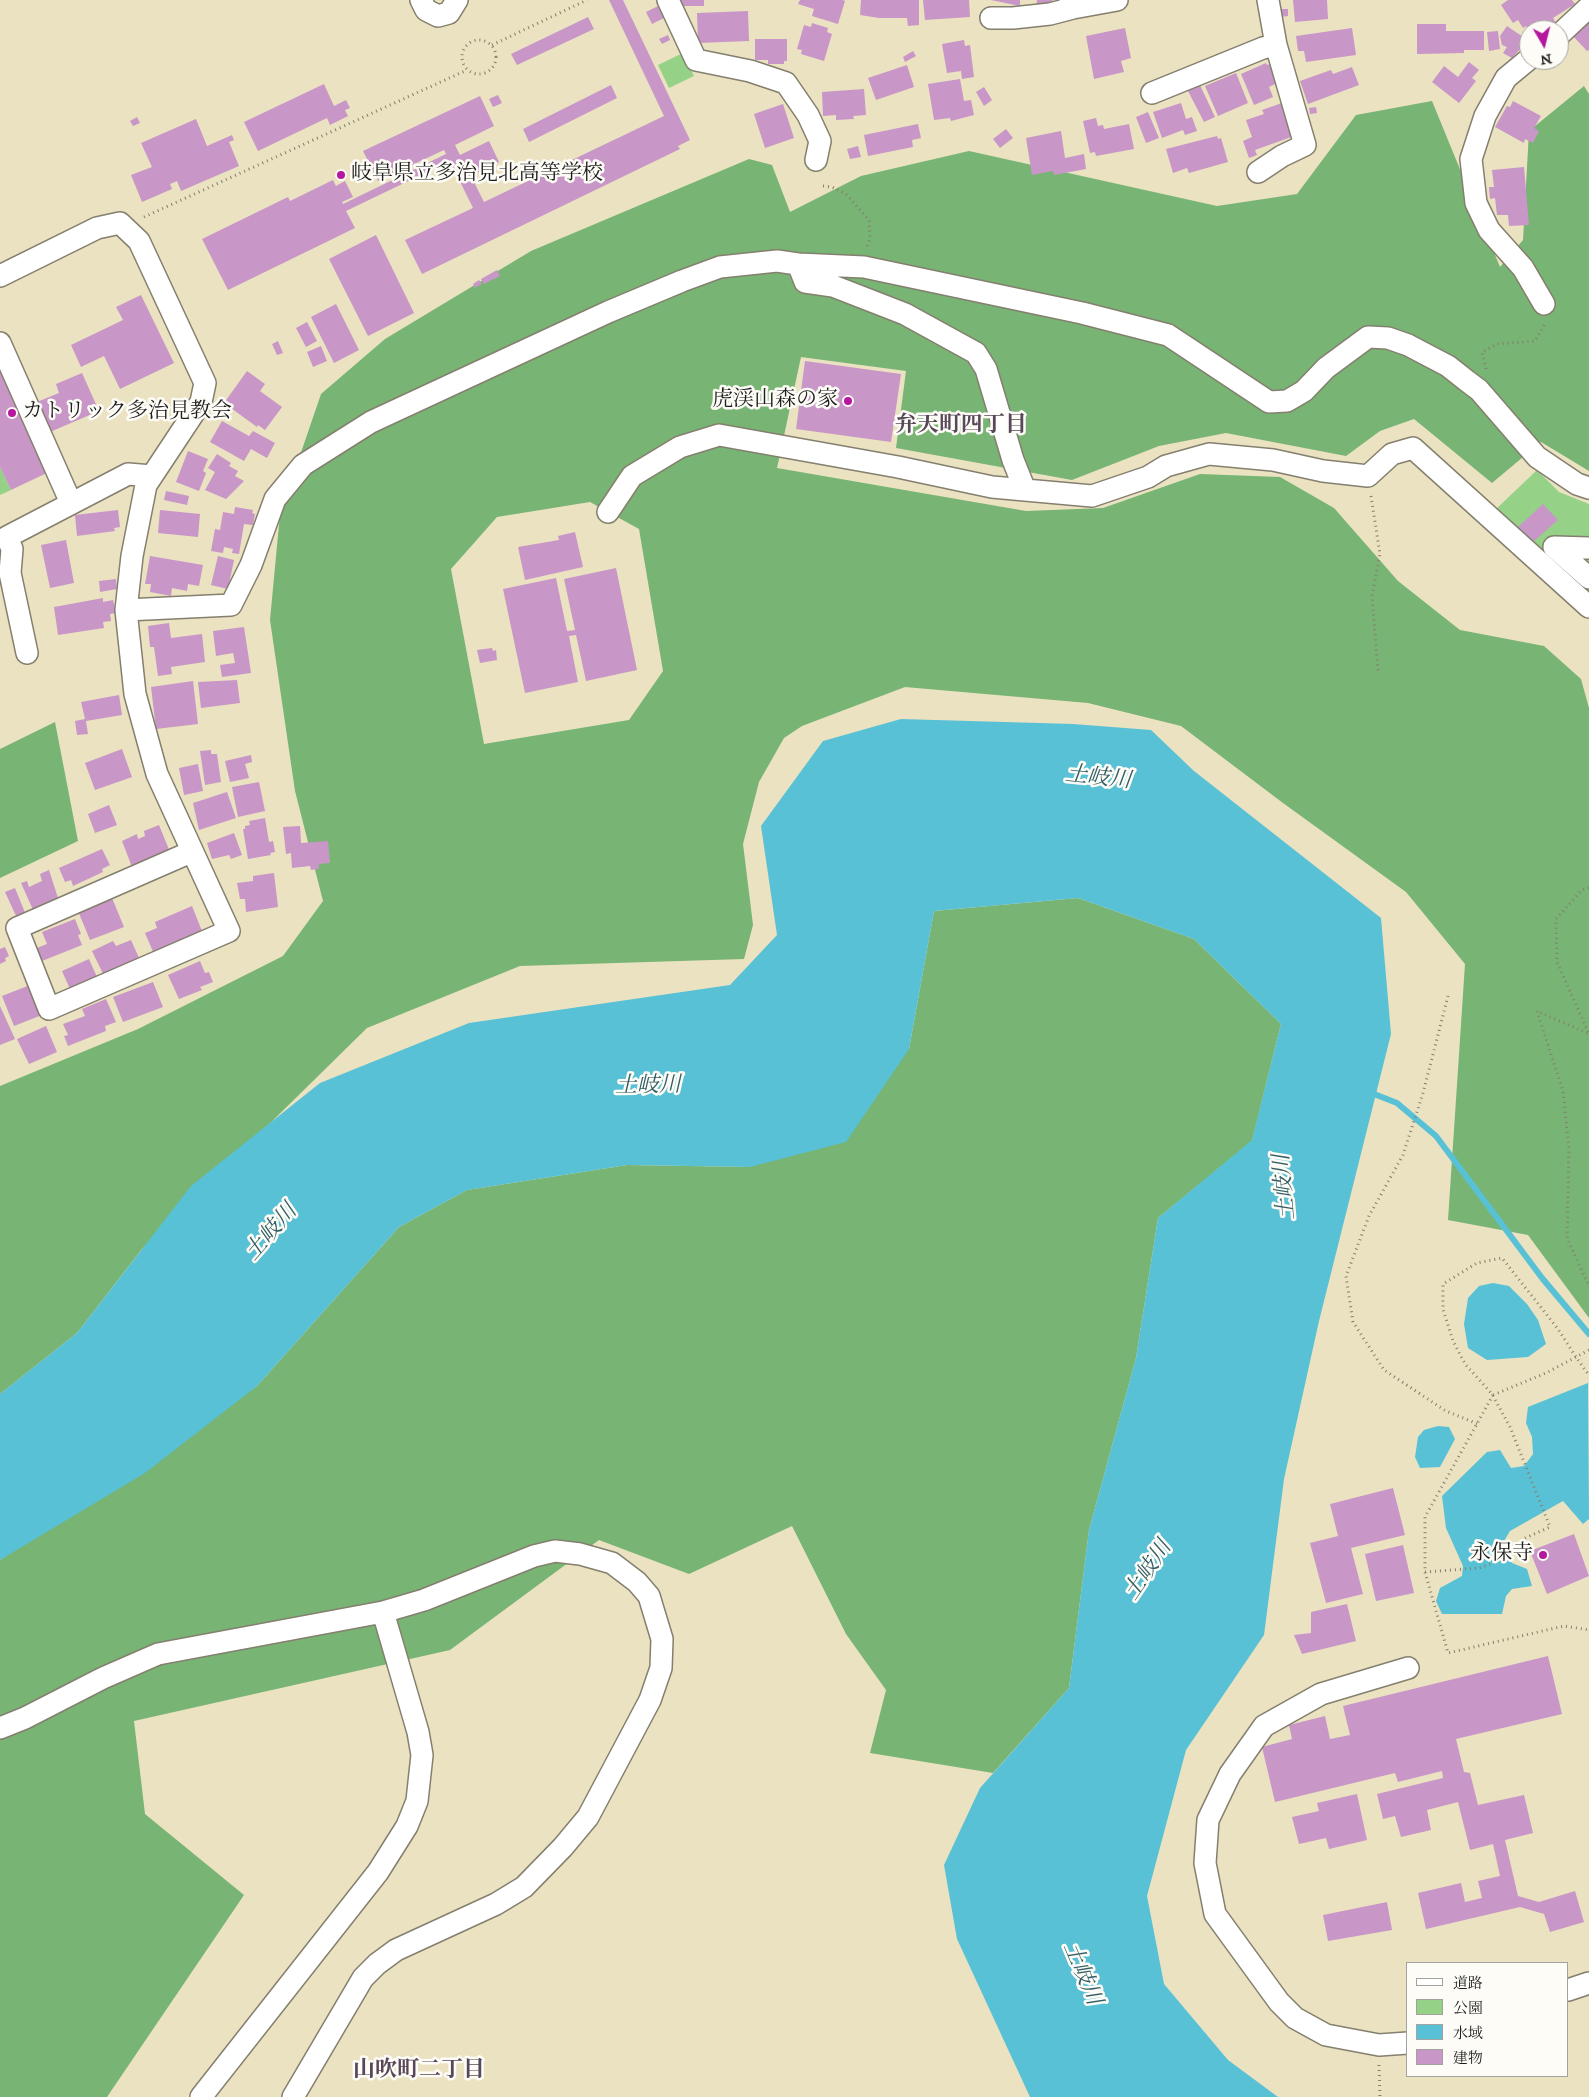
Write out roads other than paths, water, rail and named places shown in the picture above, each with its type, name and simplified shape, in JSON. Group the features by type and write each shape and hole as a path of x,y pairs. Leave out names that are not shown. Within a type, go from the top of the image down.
{"street":[{"path":"421,0 426,10 438,16 449,13 457,0"},
{"path":"668,0 696,60 750,71 786,83 808,114 820,141 816,160"},
{"path":"992,18 1050,14 1072,4 1117,0"},
{"path":"1258,172 1282,156 1305,145 1276,45 1268,0"},
{"path":"1569,26 1589,7"},
{"path":"1152,93 1263,48 1276,45"},
{"path":"1519,67 1506,78 1485,116 1471,159 1476,203 1489,230 1523,268 1544,304"},
{"path":"0,276 97,228 120,223 140,241 205,383 201,402 146,484 134,547 126,610 135,694 158,774 229,931 49,1009 17,928 192,852"},
{"path":"126,610 231,605 251,565 275,499 303,465 371,422 616,308 682,281 720,268 777,261 798,264 864,267 1082,313 1168,335 1269,402 1287,401 1304,391 1326,368 1368,337 1388,338 1408,345 1448,366 1479,390 1537,457 1577,484 1589,488"},
{"path":"798,264 805,282 833,286 905,314 976,353 986,369 1007,442 1025,490"},
{"path":"0,343 71,503"},
{"path":"608,512 632,476 680,447 719,435 992,486 1092,496 1148,478 1166,466 1208,454 1273,460 1323,471 1368,476 1392,454 1413,448 1589,607"},
{"path":"27,653 10,573 12,549 4,539 128,474 152,476"},
{"path":"1532,555 1548,540 1589,578"},
{"path":"1554,547 1589,548"},
{"path":"0,1728 25,1718 104,1678 158,1654 383,1612 424,1600 534,1556 555,1551 580,1554 612,1563 637,1582 649,1596 662,1639 661,1668 650,1700 588,1817 564,1847 524,1887 496,1904 396,1950 377,1964 363,1978 293,2097"},
{"path":"201,2097 378,1872 407,1826 417,1801 422,1755 418,1732 383,1612"},
{"path":"1406,2043 1379,2045 1326,2035 1295,2018 1279,2002 1215,1914 1205,1863 1208,1820 1230,1774 1264,1726 1321,1694 1408,1668"},
{"path":"1569,1990 1589,1983"}],"water":[{"name":"土岐川","path":"901,719 1073,724 1151,730 1194,771 1381,918 1391,1034 1319,1321 1284,1479 1264,1635 1186,1750 1147,1896 1164,1984 1228,2060 1278,2097 1030,2097 957,1939 944,1865 980,1788 1069,1688 1089,1530 1136,1358 1158,1218 1252,1140 1281,1024 1194,939 1078,898 934,911 909,1049 846,1142 750,1167 627,1165 467,1190 399,1227 257,1386 145,1473 0,1560 0,1394 77,1333 191,1186 320,1083 469,1023 730,985 777,935 761,826 823,741"},
{"path":"1493,1283 1509,1286 1527,1304 1538,1320 1546,1344 1528,1357 1487,1360 1468,1348 1464,1324 1468,1298 1479,1286"},
{"path":"1588,1383 1589,1519 1583,1524 1563,1501 1510,1531 1501,1546 1512,1563 1527,1569 1532,1586 1512,1589 1506,1596 1502,1614 1442,1614 1436,1601 1440,1588 1462,1576 1463,1566 1446,1528 1442,1496 1487,1452 1500,1450 1511,1468 1524,1466 1533,1454 1532,1437 1526,1423 1528,1407"},
{"path":"1438,1426 1449,1427 1455,1439 1440,1467 1420,1468 1415,1457 1418,1437 1424,1430"}],"waterway":[{"path":"1369,1092 1397,1103 1436,1136 1542,1278 1589,1334"}],"place":[{"name":"岐阜県立多治見北高等学校","path":"341,175"},
{"name":"虎渓山森の家","path":"848,401"},
{"name":"カトリック多治見教会","path":"12,413"},
{"name":"永保寺","path":"1543,1555"}],"district":[{"name":"弁天町四丁目","path":"961,426"},
{"name":"山吹町二丁目","path":"419,2071"}]}
